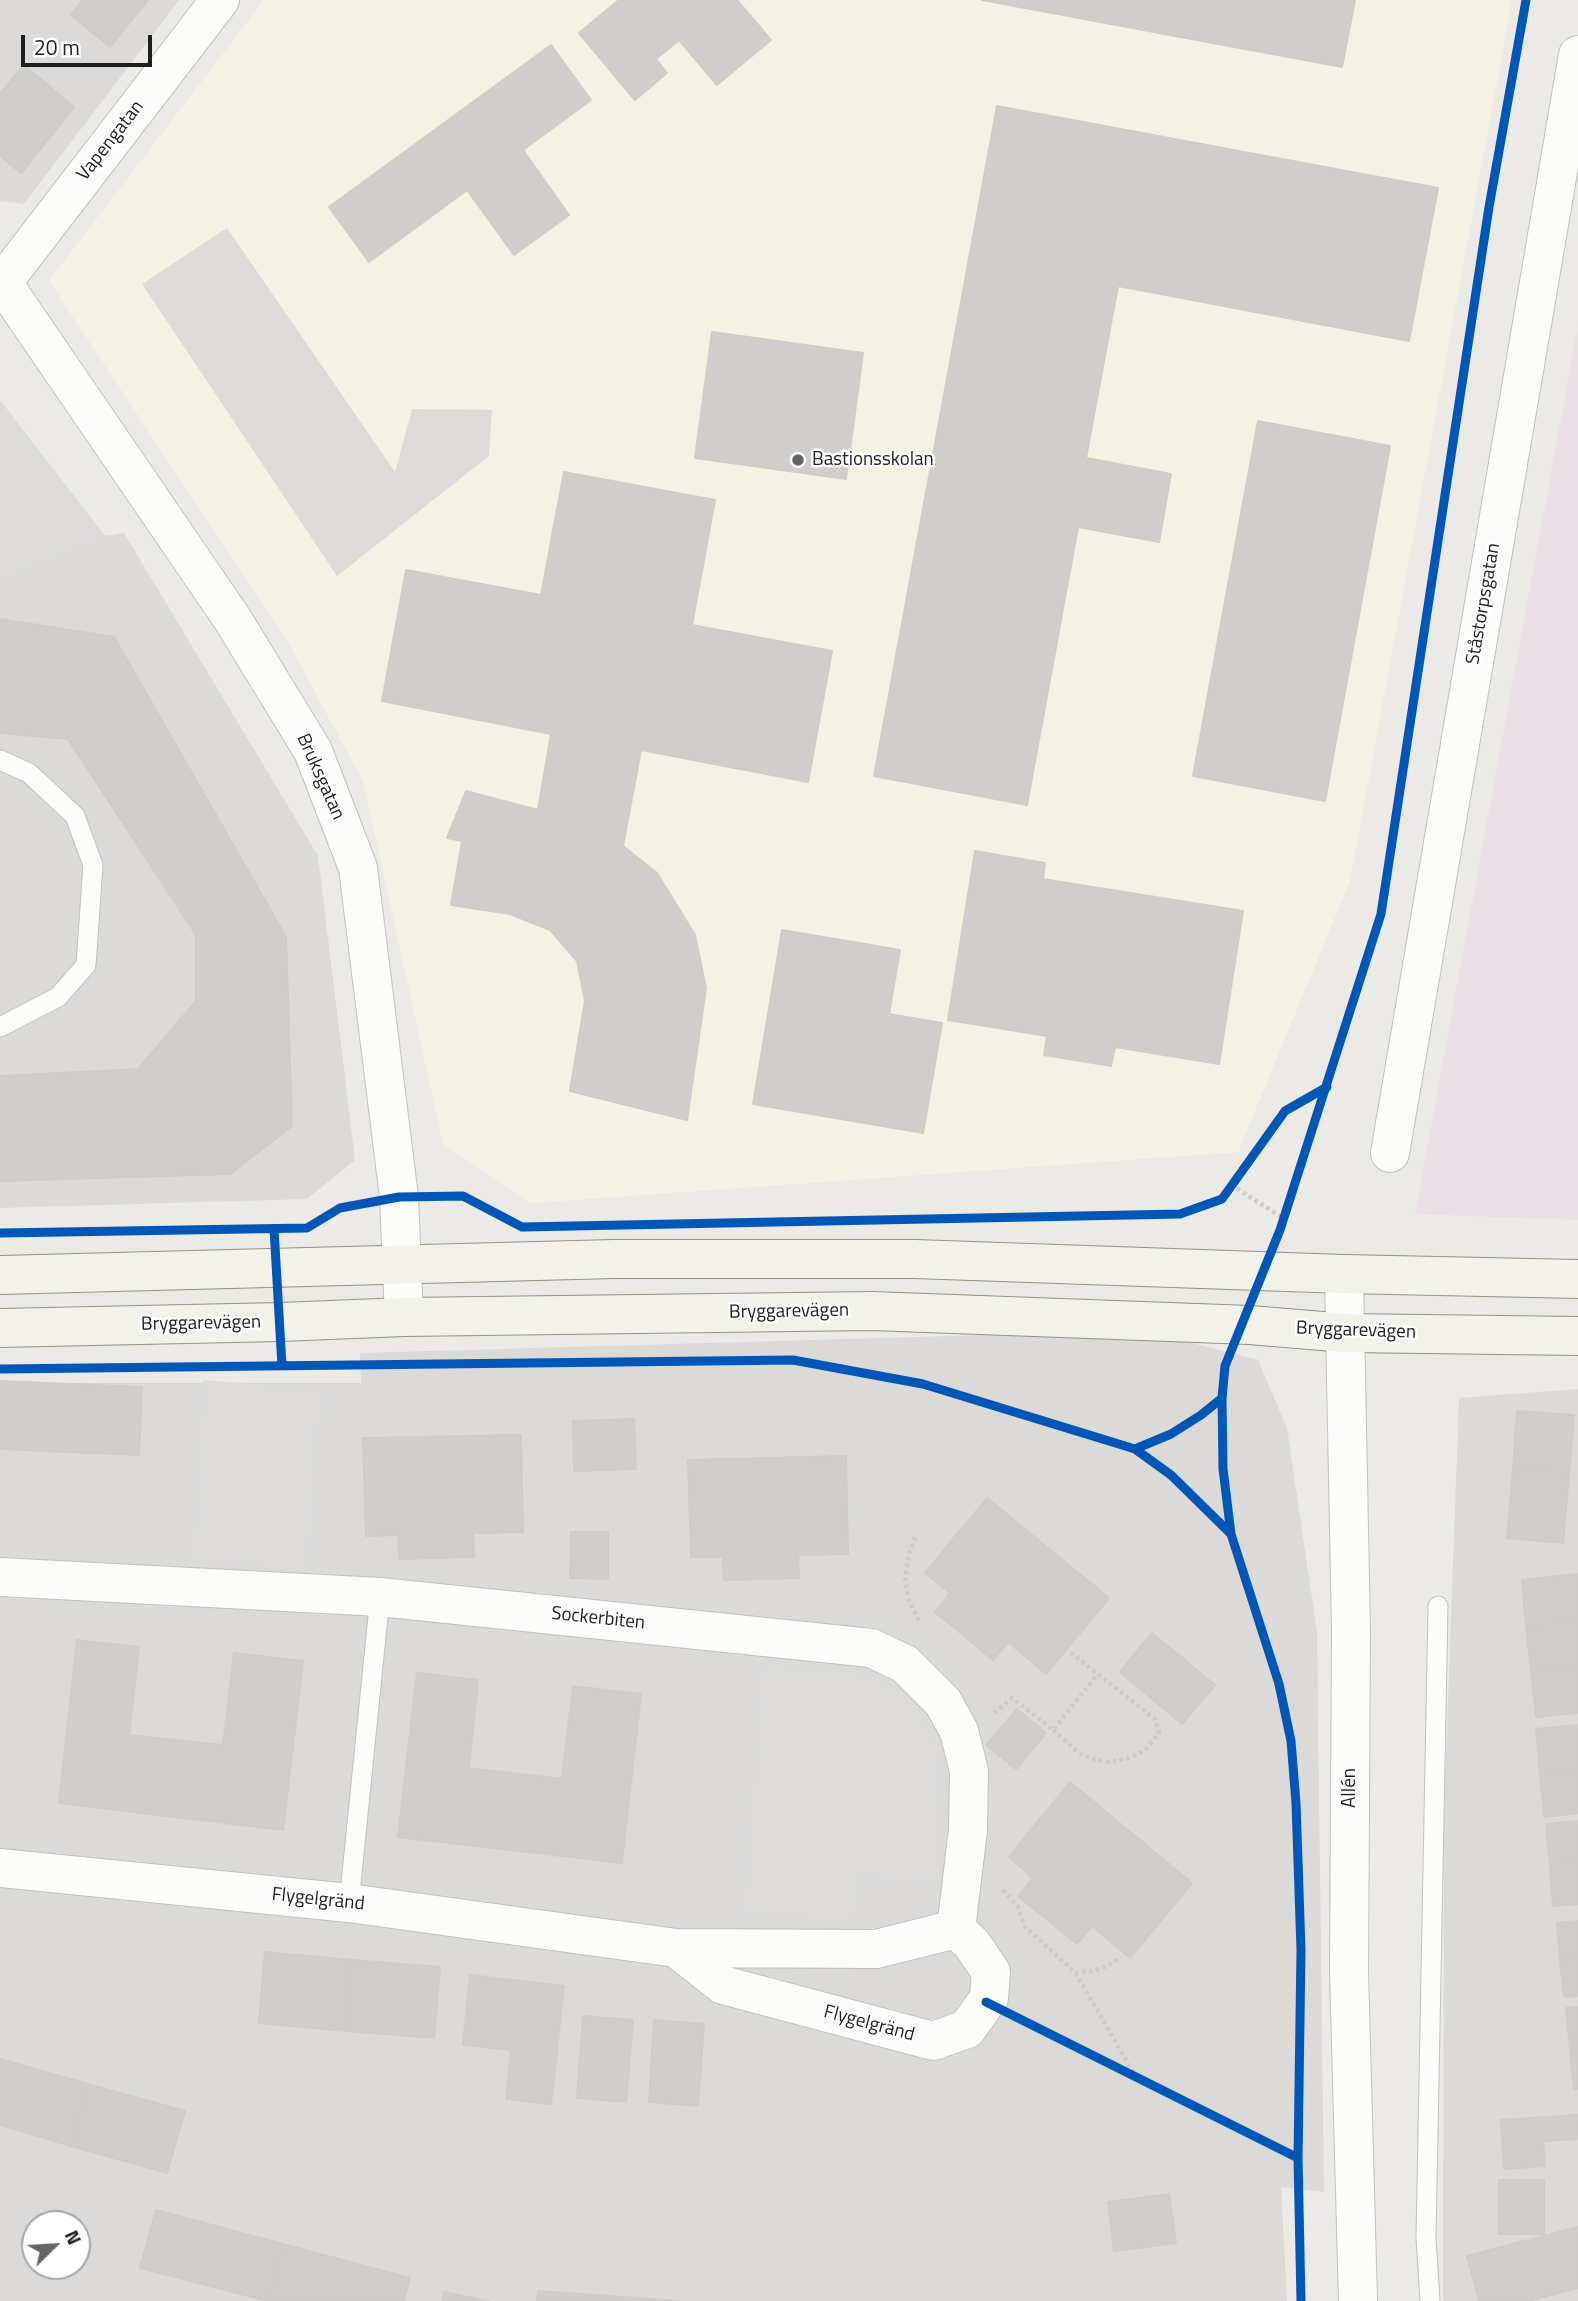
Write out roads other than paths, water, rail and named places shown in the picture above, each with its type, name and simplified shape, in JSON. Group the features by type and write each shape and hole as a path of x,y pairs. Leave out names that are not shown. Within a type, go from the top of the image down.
{"main road":[{"path":"0,1275 614,1259 915,1258 1344,1274 1578,1279"},
{"name":"Bryggarevägen","path":"0,1328 404,1317 872,1311 1250,1325 1346,1333 1578,1336"}],"street":[{"name":"Vapengatan","path":"1,281 220,0"},
{"name":"Ståstorpsgatan","path":"1390,1153 1578,55"},
{"name":"Bruksgatan","path":"1,281 233,620 313,751 358,868 400,1196 404,1317"},
{"name":"Allén","path":"1344,1274 1351,1631 1349,1971 1358,2301"},
{"name":"Sockerbiten","path":"0,1577 380,1597 871,1647 905,1664 943,1702 959,1731 969,1771 968,1830 956,1929"},
{"name":"Flygelgränd","path":"0,1868 349,1903 676,1948 876,1949 956,1929 972,1944 991,1972 989,1998 967,2029 933,2041 723,1985 676,1948"}],"lane":[{"path":"0,760 29,773 75,816 93,865 86,965 58,997 0,1027"},
{"path":"349,1903 380,1597"},
{"path":"1430,2301 1426,2238 1438,1606"}],"place":[{"name":"Bastionsskolan","path":"798,460"}]}
